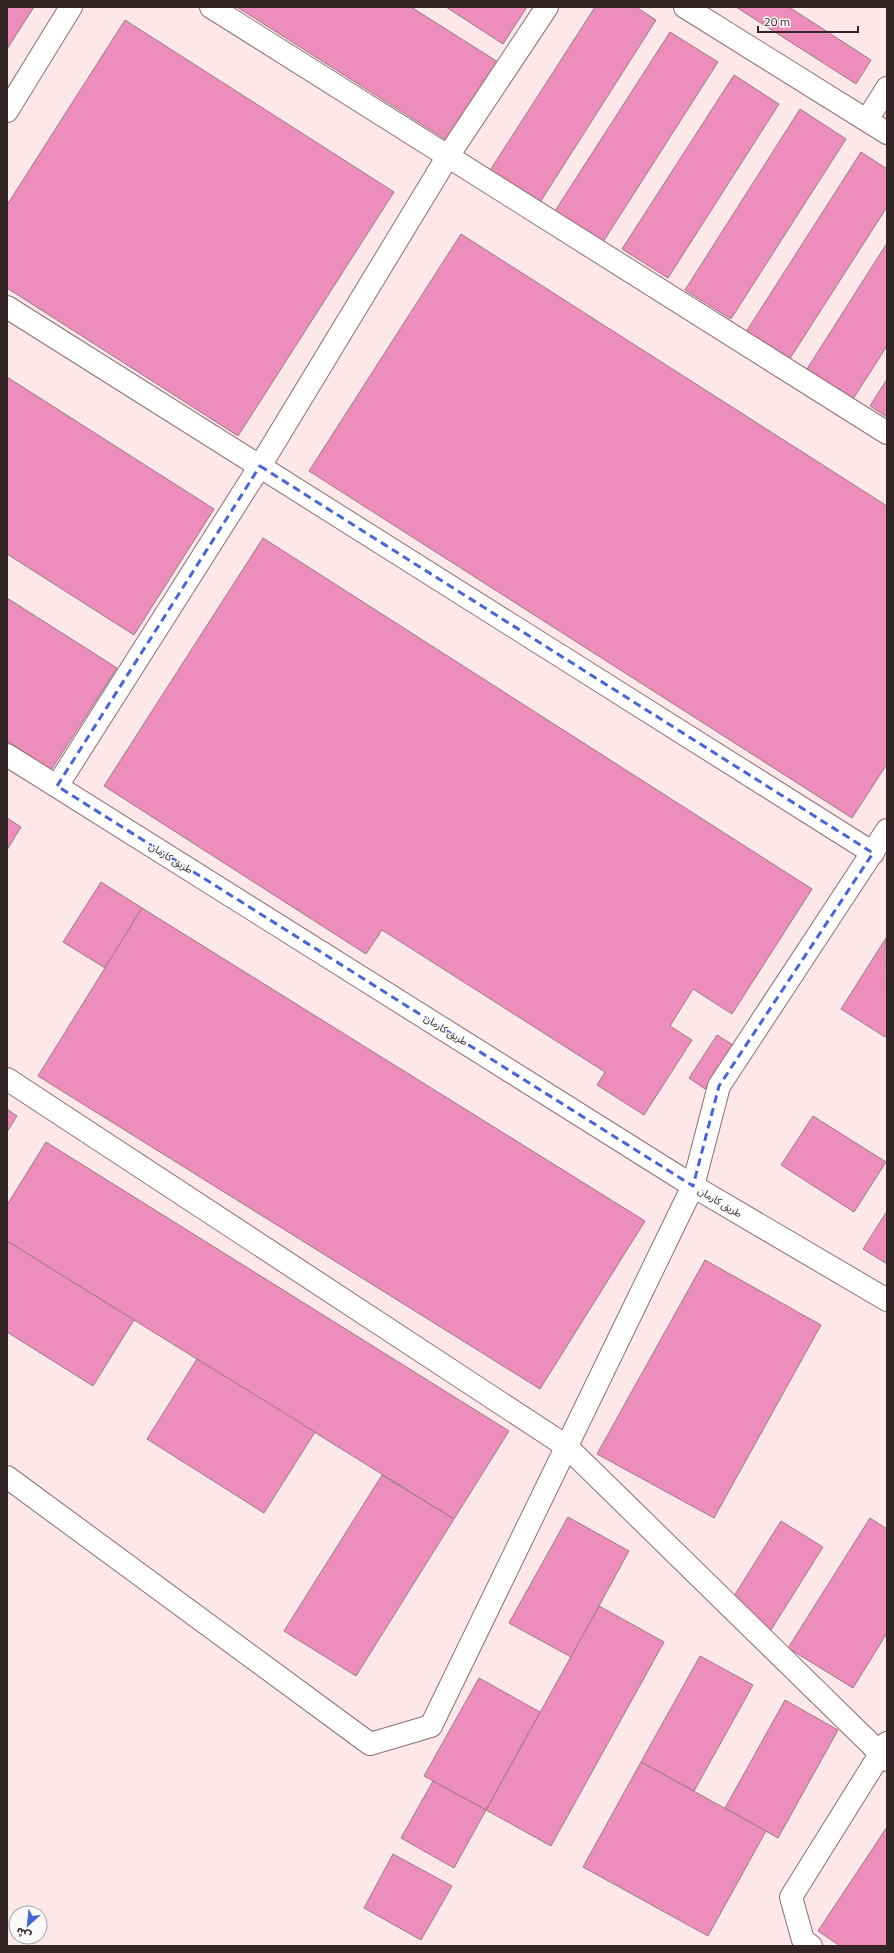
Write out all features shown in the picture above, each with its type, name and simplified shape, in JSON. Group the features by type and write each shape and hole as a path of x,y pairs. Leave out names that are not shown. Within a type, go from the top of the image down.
{"street":[{"path":"7,111 70,7"},
{"path":"211,7 887,434"},
{"path":"57,786 260,466 448,156 547,7"},
{"path":"685,7 887,133"},
{"path":"867,120 887,88"},
{"path":"7,307 873,853"},
{"name":"طريق كارمان","path":"7,755 693,1186 887,1300"},
{"path":"7,1476 370,1744 431,1726 693,1186 718,1086 887,830"},
{"path":"7,1079 566,1446 885,1752 791,1897 803,1940 811,1946"}],"highlighted area":[{"path":"260,466 873,853 719,1086 693,1186 57,786"}],"building":[{"path":"7,7 34,7 7,49"},
{"path":"237,7 411,7 498,62 448,141"},
{"path":"446,7 527,7 503,44"},
{"path":"595,7 636,7 656,20 539,204 489,172"},
{"path":"736,7 789,7 871,60 856,84"},
{"path":"125,20 394,192 238,436 7,288 7,205"},
{"path":"670,32 718,62 603,242 555,211"},
{"path":"734,75 779,104 668,278 622,249"},
{"path":"800,109 846,139 731,319 685,290"},
{"path":"861,152 887,169 887,207 789,360 746,332"},
{"path":"461,234 887,506 887,764 852,818 309,471"},
{"path":"887,243 887,346 853,399 807,369"},
{"path":"7,377 214,509 134,635 7,554"},
{"path":"887,379 887,417 870,406"},
{"path":"263,538 812,889 732,1014 693,989 670,1026 692,1040 644,1115 597,1085 605,1072 382,930 366,954 104,786"},
{"path":"7,598 117,668 51,770 7,741"},
{"path":"7,818 21,827 7,850"},
{"path":"101,882 142,908 105,968 63,942"},
{"path":"142,908 645,1221 540,1389 38,1076"},
{"path":"886,938 887,1034 885,1037 841,1009"},
{"path":"717,1035 733,1045 705,1089 689,1078"},
{"path":"7,1109 17,1116 7,1132"},
{"path":"813,1116 886,1162 854,1212 781,1165"},
{"path":"46,1142 509,1431 454,1519 7,1241 7,1205"},
{"path":"887,1211 887,1264 863,1249"},
{"path":"7,1241 134,1320 93,1386 7,1332"},
{"path":"705,1260 821,1325 714,1518 597,1454"},
{"path":"197,1359 315,1432 264,1513 147,1439"},
{"path":"382,1475 454,1519 356,1676 284,1631"},
{"path":"568,1517 629,1551 571,1657 509,1623"},
{"path":"870,1518 887,1529 887,1633 853,1688 788,1648"},
{"path":"781,1521 823,1547 771,1630 729,1604"},
{"path":"599,1606 664,1642 551,1846 486,1810"},
{"path":"700,1656 753,1685 694,1791 641,1762"},
{"path":"479,1678 540,1712 486,1810 424,1776"},
{"path":"785,1700 838,1730 778,1838 725,1808"},
{"path":"641,1762 766,1831 708,1936 583,1867"},
{"path":"433,1781 486,1810 454,1868 401,1838"},
{"path":"887,1827 887,1946 840,1946 818,1931"},
{"path":"393,1854 452,1886 421,1940 364,1908"}]}
